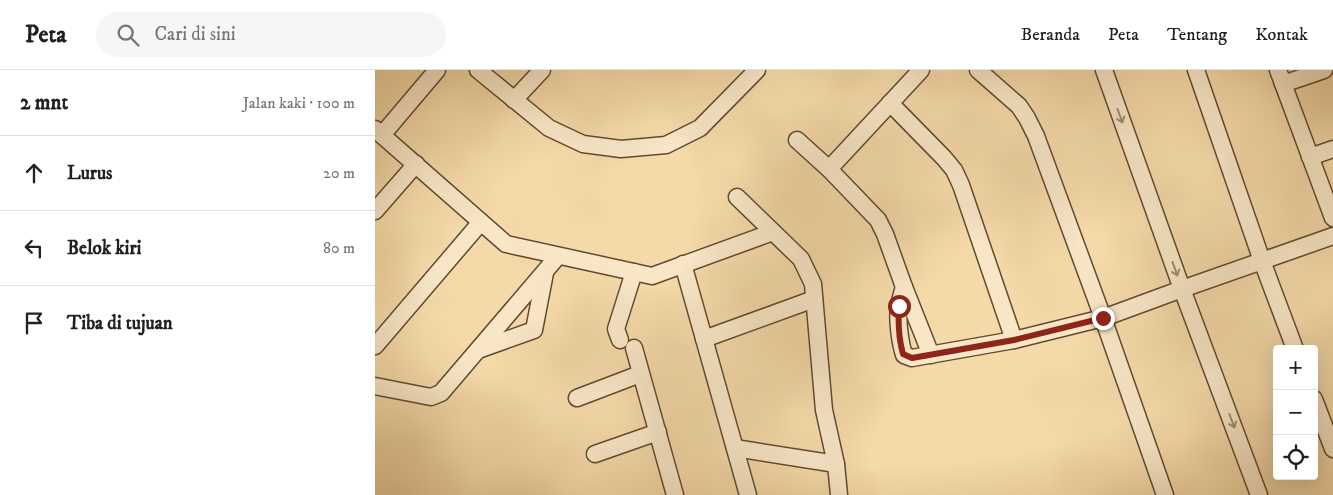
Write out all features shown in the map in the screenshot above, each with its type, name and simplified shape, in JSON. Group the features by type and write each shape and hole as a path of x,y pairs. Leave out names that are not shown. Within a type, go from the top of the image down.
{"street":[{"path":"437,70 379,132 507,244 652,276 773,232"},
{"path":"478,70 549,128 583,144 621,149 666,145 700,128 757,70"},
{"path":"514,100 542,70"},
{"path":"829,169 921,70"},
{"path":"978,70 1019,106 1035,136 1103,318 1165,495"},
{"path":"1104,70 1182,289 1259,495"},
{"path":"1196,70 1262,261 1294,345"},
{"path":"1324,70 1281,77 1333,218"},
{"path":"890,103 954,170 961,185 1014,340"},
{"path":"797,140 829,169 878,220 931,355"},
{"path":"1310,157 1333,149"},
{"path":"375,211 416,164"},
{"path":"737,197 801,259 813,284 825,410 836,464 839,495"},
{"path":"375,346 481,222"},
{"path":"904,287 898,314 903,354 912,358 1014,340 1103,318 1333,236"},
{"path":"375,386 431,397 441,393 558,256"},
{"path":"683,264 748,495"},
{"path":"477,351 534,330 545,270"},
{"path":"634,272 616,329 627,344 640,374 675,495"},
{"path":"704,339 814,299"},
{"path":"577,398 640,374"},
{"path":"1318,410 1333,449"},
{"path":"595,454 658,432"},
{"path":"735,448 836,464"}],"route":[{"path":"899,306 898,314 903,354 906,357 912,358 1014,340 1103,318"}]}
